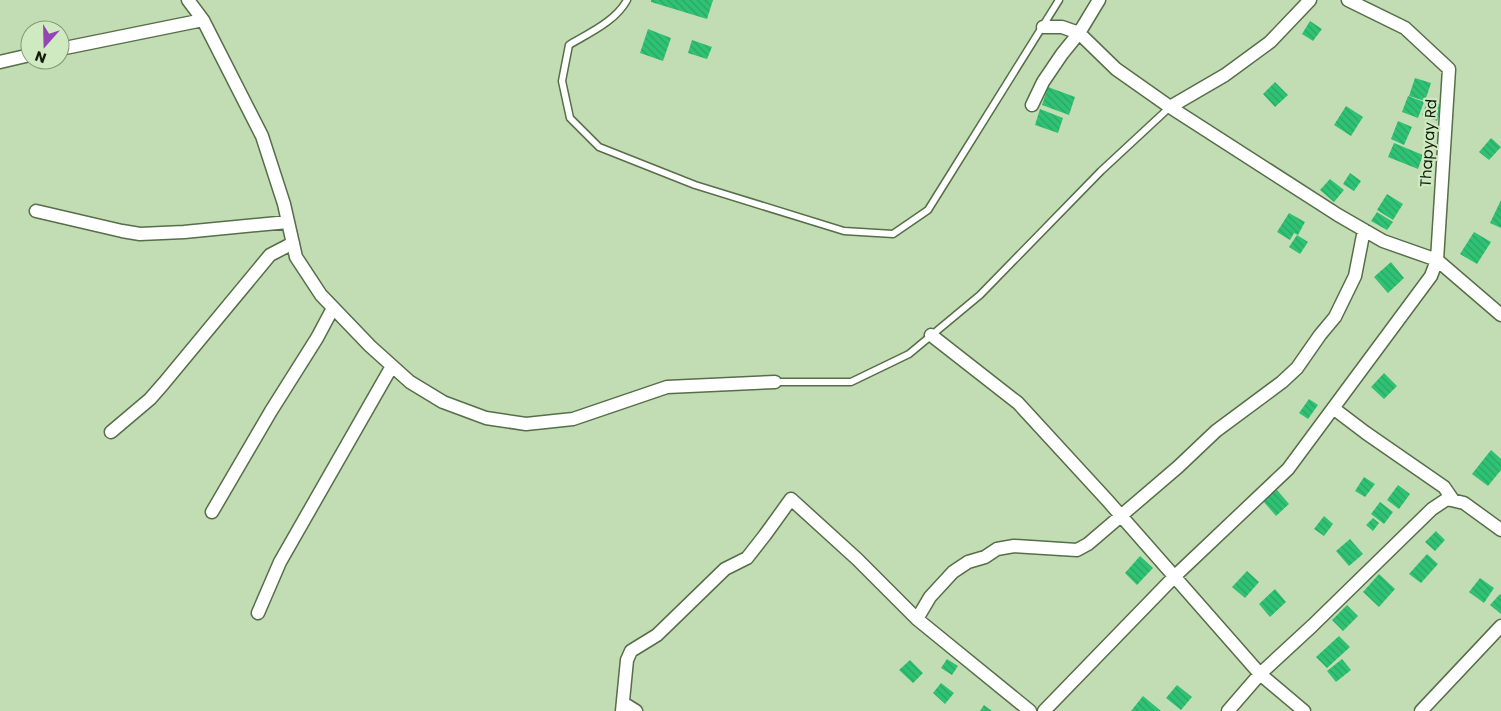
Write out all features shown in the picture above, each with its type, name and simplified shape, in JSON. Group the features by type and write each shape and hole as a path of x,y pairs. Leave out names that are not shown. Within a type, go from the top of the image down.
{"street":[{"path":"188,0 203,20 262,136 284,204 296,256 321,295 370,346 410,382 443,402 486,418 526,424 573,419 668,387 775,382"},
{"path":"1032,105 1048,75 1099,0"},
{"path":"1170,107 1225,75 1270,42 1310,0"},
{"name":"Thapyay Rd","path":"1348,0 1405,28 1449,69 1437,260"},
{"path":"70,47 203,20"},
{"path":"1043,27 1062,27 1078,33 1116,69 1170,107 1338,216 1383,241 1437,260 1501,315"},
{"path":"0,62 20,57"},
{"path":"36,211 122,232 140,234 184,232 288,222"},
{"path":"917,619 930,597 952,572 968,562 997,549 1014,546 1077,550 1088,544 1120,515 1138,503 1216,431 1282,382 1297,368 1335,317 1355,276 1364,230"},
{"path":"111,432 150,399 164,384 270,255 293,243"},
{"path":"1044,711 1174,577 1288,469 1431,276 1437,260"},
{"path":"212,512 317,338 333,308"},
{"path":"931,335 1018,403 1260,674 1304,711"},
{"path":"258,613 280,562 392,366"},
{"path":"1333,408 1444,487 1453,500"},
{"path":"636,711 623,707 627,660 631,651 657,635 725,568 746,558 766,535 790,499 857,559 917,619 1030,711"},
{"path":"1228,711 1260,674 1312,626 1432,508 1447,499 1464,503 1501,530"},
{"path":"1421,711 1501,626"}],"lane":[{"path":"627,0 622,10 599,27 569,45 562,81 570,118 599,147 695,185 844,231 893,234 928,210 1059,0"},
{"path":"775,382 852,382 908,354 980,295 1101,172 1170,107"}],"building":[{"path":"651,0 713,0 707,19 651,2"},
{"path":"1310,21 1322,29 1313,41 1302,34"},
{"path":"648,29 671,38 663,61 640,53"},
{"path":"692,40 712,47 707,59 688,53"},
{"path":"1415,78 1431,83 1425,101 1409,96"},
{"path":"1275,82 1288,95 1275,107 1263,94"},
{"path":"1048,87 1075,97 1069,115 1042,105"},
{"path":"1408,96 1424,102 1418,118 1402,112"},
{"path":"1428,100 1443,106 1437,121 1422,115"},
{"path":"1346,106 1363,117 1351,136 1334,125"},
{"path":"1040,109 1063,118 1058,133 1035,125"},
{"path":"1398,121 1412,127 1404,145 1391,139"},
{"path":"1491,138 1501,147 1489,160 1479,152"},
{"path":"1394,143 1423,155 1418,169 1388,157"},
{"path":"1350,173 1361,181 1354,191 1343,184"},
{"path":"1330,179 1344,190 1334,202 1320,190"},
{"path":"1387,194 1403,204 1393,220 1377,210"},
{"path":"1501,200 1501,228 1490,223"},
{"path":"1377,212 1393,222 1387,230 1371,221"},
{"path":"1289,213 1305,222 1298,235 1294,233 1290,240 1277,232"},
{"path":"1474,232 1491,242 1477,264 1460,254"},
{"path":"1297,235 1308,242 1300,254 1289,247"},
{"path":"1391,262 1404,278 1388,293 1374,277"},
{"path":"1384,373 1397,386 1384,399 1371,387"},
{"path":"1309,399 1318,405 1308,419 1299,413"},
{"path":"1491,450 1501,459 1501,470 1488,486 1472,474"},
{"path":"1364,477 1375,484 1365,497 1355,491"},
{"path":"1398,485 1410,494 1399,509 1387,500"},
{"path":"1277,490 1289,504 1276,516 1263,501"},
{"path":"1380,502 1393,512 1384,524 1371,514"},
{"path":"1324,516 1333,524 1324,536 1314,529"},
{"path":"1373,518 1379,523 1373,531 1366,525"},
{"path":"1436,531 1445,540 1435,551 1425,542"},
{"path":"1350,539 1363,554 1349,566 1336,551"},
{"path":"1427,554 1438,564 1421,583 1409,574"},
{"path":"1140,556 1153,568 1137,585 1125,573"},
{"path":"1247,571 1259,582 1245,598 1232,587"},
{"path":"1379,574 1395,589 1379,607 1363,592"},
{"path":"1480,578 1494,588 1484,603 1469,592"},
{"path":"1275,589 1286,602 1270,617 1259,604"},
{"path":"1501,595 1501,614 1490,605"},
{"path":"1347,605 1358,616 1343,631 1332,620"},
{"path":"1339,636 1350,647 1327,668 1316,657"},
{"path":"947,659 958,666 952,675 941,668"},
{"path":"1342,659 1351,670 1336,682 1327,671"},
{"path":"910,660 923,673 913,683 899,670"},
{"path":"941,683 954,693 945,704 933,693"},
{"path":"1177,685 1192,697 1181,710 1166,698"},
{"path":"1143,696 1161,711 1131,711"},
{"path":"984,705 992,711 980,711"}]}
